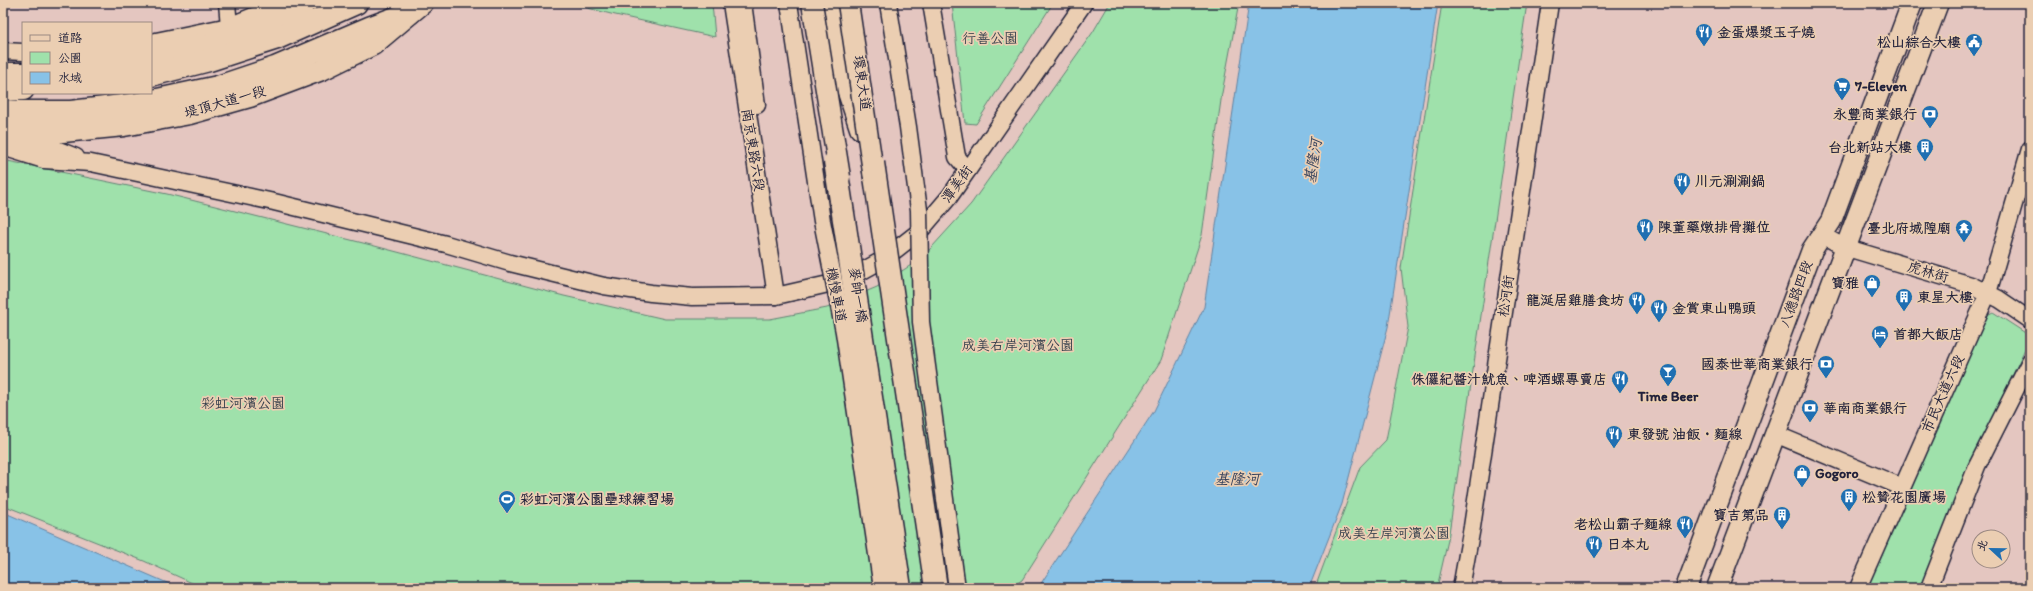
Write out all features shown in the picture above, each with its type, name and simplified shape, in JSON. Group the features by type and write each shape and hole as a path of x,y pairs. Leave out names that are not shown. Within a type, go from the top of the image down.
{"highway":[{"path":"152,60 197,49 279,21 318,3"},
{"path":"152,75 208,60 277,38 356,3"},
{"path":"812,3 835,161"},
{"path":"831,3 840,62 873,163 935,588"},
{"name":"環東大道","path":"849,3 873,163"},
{"path":"3,112 71,112 139,104 218,87 275,68 416,8"},
{"path":"835,161 840,62"},
{"path":"3,74 22,74"},
{"path":"3,90 22,89"},
{"name":"麥帥一橋","path":"835,161 901,588"}],"main road":[{"path":"152,56 188,48 311,3"},
{"name":"麥帥一橋","path":"812,3 901,588"},
{"path":"849,3 935,588"},
{"name":"八德路四段","path":"1686,588 1812,250 1831,221 1912,3"},
{"name":"八德路四段","path":"1717,588 1844,247 1938,3"},
{"name":"堤頂大道一段","path":"3,134 63,132 124,126 190,114 250,97 322,70 373,45 416,8"},
{"path":"3,63 22,62"}],"street":[{"path":"227,3 230,26"},
{"path":"152,42 230,26 285,3"},
{"name":"南京東路六段","path":"730,3 780,295"},
{"path":"743,3 780,295"},
{"name":"機慢車道","path":"789,3 822,221 844,332 882,588"},
{"path":"888,3 908,127 919,210 921,322 957,588"},
{"path":"931,3 957,158 968,170"},
{"name":"潭美街","path":"91,163 282,204 446,244 510,263 604,286 651,294 692,297 780,295 846,280 884,259 921,230 950,196 1084,3"},
{"name":"松河街","path":"1461,588 1473,519 1550,3"},
{"path":"3,51 22,52"},
{"path":"3,134 51,147 91,163"},
{"path":"3,147 44,160 91,163"},
{"name":"市民大道六段","path":"1858,588 1988,293 2030,149"},
{"name":"虎林街","path":"1822,235 1844,247 1971,285 1988,293 2030,320"},
{"path":"1929,588 1977,466 2030,361"},
{"path":"1775,434 1902,487"}],"green space":[{"path":"568,3 712,3 715,37 611,14"},
{"name":"行善公園","path":"952,3 1053,3 976,124 965,123"},
{"name":"彩虹河濱公園","path":"1110,3 1239,3 1222,93 1202,235 1161,360 1022,580 1010,588 203,588 144,561 3,505 3,160 167,194 371,245 564,296 665,319 770,319 827,308 877,287 922,258 971,204 1093,32"},
{"name":"成美左岸河濱公園","path":"1442,3 1527,3 1448,540 1437,588 1315,588 1360,467 1386,440 1408,327 1401,268"},
{"path":"1993,312 2030,336 2030,338 1989,426 1925,588 1864,588 1987,315"}],"water":[{"name":"基隆河","path":"1249,3 1438,3 1388,327 1342,504 1309,588 1038,588 1154,411 1204,307"},
{"path":"3,512 179,588 3,588"}],"place":[{"name":"金蛋爆漿玉子燒","path":"1704,47"},
{"name":"松山綜合大樓","path":"1974,57"},
{"name":"7-Eleven","path":"1842,101"},
{"name":"永豐商業銀行","path":"1930,129"},
{"name":"台北新站大樓","path":"1925,162"},
{"name":"川元涮涮鍋","path":"1682,196"},
{"name":"陳董藥燉排骨攤位","path":"1645,242"},
{"name":"臺北府城隍廟","path":"1964,243"},
{"name":"寶雅","path":"1872,298"},
{"name":"東星大樓","path":"1904,312"},
{"name":"龍涎居雞膳食坊","path":"1637,315"},
{"name":"金賞東山鴨頭","path":"1659,323"},
{"name":"首都大飯店","path":"1880,349"},
{"name":"國泰世華商業銀行","path":"1826,379"},
{"name":"Time Beer","path":"1668,387"},
{"name":"侏儸紀醬汁魷魚、啤酒螺專賣店","path":"1620,394"},
{"name":"華南商業銀行","path":"1810,423"},
{"name":"東發號 油飯・麵線","path":"1614,449"},
{"name":"Gogoro","path":"1802,488"},
{"name":"松贊花園廣場","path":"1849,512"},
{"name":"彩虹河濱公園壘球練習場","path":"507,514"},
{"name":"寶吉第品","path":"1782,530"},
{"name":"老松山霸子麵線","path":"1685,539"},
{"name":"日本丸","path":"1594,559"}],"park label":[{"name":"成美右岸河濱公園","path":"1018,345"}]}
